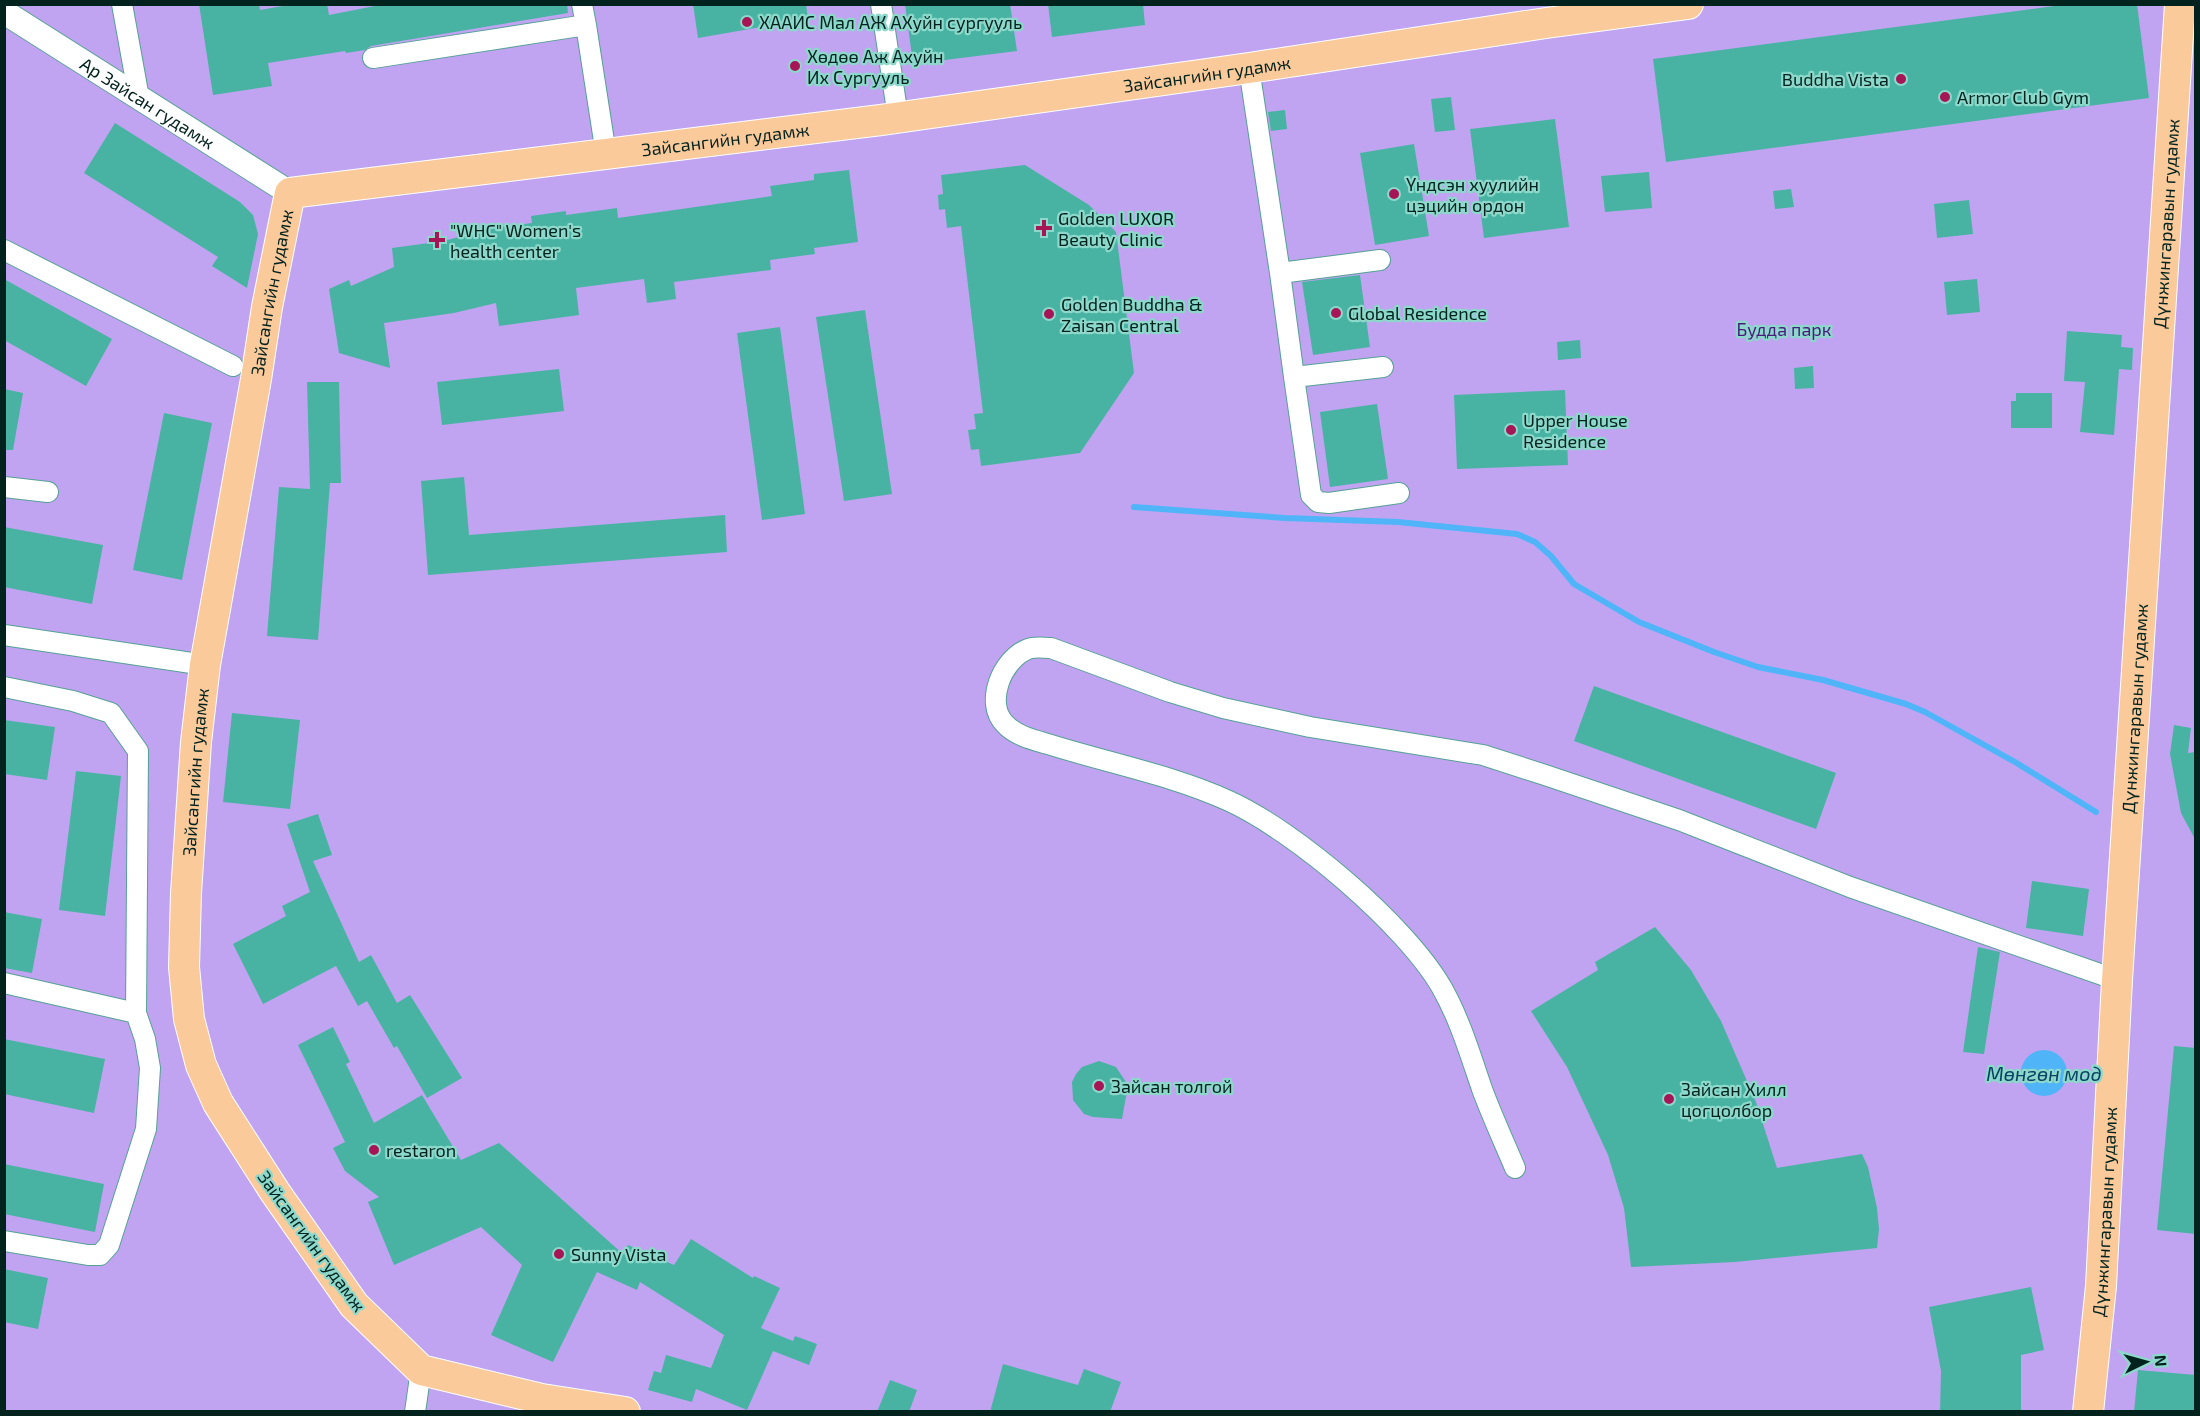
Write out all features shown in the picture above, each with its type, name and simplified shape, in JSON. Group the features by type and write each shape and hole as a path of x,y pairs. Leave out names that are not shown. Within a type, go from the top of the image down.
{"main road":[{"name":"Зайсангийн гудамж","path":"421,1370 354,1305 275,1192 218,1103 201,1065 189,1019 184,967 186,893 196,742 205,665 267,307 290,193 898,117 1688,4"},
{"path":"2164,4 2178,42"},
{"name":"Дүнжингаравын гудамж","path":"2088,1412 2101,1286 2117,980 2180,4"},
{"path":"2178,42 2194,4"},
{"path":"421,1370 542,1399 625,1412"}],"street":[{"path":"122,4 139,98"},
{"path":"582,4 606,154"},
{"path":"881,4 898,117"},
{"name":"Ар Зайсан гудамж","path":"4,12 290,193"},
{"path":"373,58 586,25"},
{"path":"1249,68 1311,495 1318,502 1329,503 1399,494"},
{"path":"4,250 233,366"},
{"path":"1280,273 1380,260"},
{"path":"1294,377 1383,367"},
{"path":"4,487 48,492"},
{"path":"4,635 205,665"},
{"path":"1515,1168 1483,1092 1457,1016 1440,985 1388,921 1306,849 1261,818 1230,802 1186,785 1048,744 1012,729 1000,717 996,702 998,686 1012,660 1026,649 1051,648 1170,692 1223,708 1310,727 1483,755 1679,820 1850,887 2117,980"},
{"path":"4,687 73,701 111,713 138,751 136,1013 145,1039 150,1068 146,1129 109,1245 100,1254 88,1255 4,1241"},
{"path":"4,983 136,1013"},
{"path":"415,1412 421,1370"}],"green space":[{"name":"Будда парк","path":"5,5 2195,5 2195,1411 5,1412"}],"water":[{"name":"Мөнгөн мод","path":"2049,1050 2061,1056 2066,1064 2066,1082 2061,1090 2053,1095 2039,1096 2031,1093 2024,1086 2021,1068 2024,1060 2031,1053"}],"building":[{"path":"199,4 259,4 260,10 294,4 327,4 329,15 385,4 567,4 568,13 371,46 365,50 268,63 272,86 213,95"},
{"name":"ХААИС Мал АЖ АХуйн сургууль","path":"693,4 806,4 808,19 698,38"},
{"path":"905,4 1010,4 1017,51 913,64"},
{"path":"1048,4 1143,4 1145,25 1052,37"},
{"name":"Buddha Vista","path":"2069,4 2137,4 2149,98 1666,162 1653,59"},
{"path":"1451,97 1455,130 1435,132 1431,99"},
{"path":"1285,110 1287,129 1271,131 1268,112"},
{"path":"1555,119 1569,227 1484,238 1470,129"},
{"path":"115,123 240,202 253,215 258,234 247,288 212,266 218,257 84,173"},
{"name":"Үндсэн хуулийн цэцийн ордон","path":"1414,144 1429,236 1375,245 1360,153"},
{"name":"Golden Buddha & Zaisan Central","path":"1025,165 1089,205 1116,232 1134,373 1080,453 981,466 979,449 971,450 968,430 976,429 974,414 983,413 961,226 947,228 945,209 939,210 938,195 943,194 941,175"},
{"path":"849,170 858,242 814,248 815,254 770,260 771,270 674,282 676,299 647,303 644,279 576,288 579,315 499,326 496,303 454,313 384,323 390,368 339,353 329,289 349,280 351,286 394,267 392,248 444,241 487,229 532,223 531,216 566,211 566,215 617,208 618,218 772,196 770,186 814,180 814,174"},
{"path":"1649,172 1652,208 1605,212 1601,176"},
{"path":"1791,189 1794,207 1775,209 1773,191"},
{"path":"1969,200 1973,234 1937,238 1934,204"},
{"name":"Global Residence","path":"1360,275 1370,347 1313,355 1302,282"},
{"path":"4,279 112,339 86,386 4,340"},
{"path":"1977,279 1980,312 1947,315 1944,282"},
{"path":"865,310 892,494 844,501 816,317"},
{"path":"780,327 805,514 762,520 737,333"},
{"path":"2067,331 2122,335 2121,347 2133,348 2132,370 2119,369 2114,435 2080,432 2085,382 2064,381"},
{"path":"1580,340 1581,358 1558,360 1557,342"},
{"path":"1813,366 1814,388 1795,389 1794,368"},
{"path":"559,369 564,411 442,425 437,382"},
{"path":"307,382 339,382 341,483 330,483 318,640 267,636 279,487 310,489"},
{"path":"4,389 23,393 13,450 4,450"},
{"name":"Upper House Residence","path":"1565,390 1568,465 1457,469 1454,395"},
{"path":"2016,393 2052,393 2052,428 2011,428 2011,401 2016,401"},
{"path":"1377,404 1388,479 1330,487 1320,412"},
{"path":"164,413 212,423 182,580 133,570"},
{"path":"464,477 469,535 725,515 727,552 428,575 421,481"},
{"path":"4,527 103,545 92,604 4,587"},
{"path":"1594,686 1836,773 1816,829 1574,741"},
{"path":"232,713 300,720 290,809 223,802"},
{"path":"4,720 55,727 47,780 4,774"},
{"path":"2174,725 2191,728 2188,753 2196,752 2196,841 2181,813 2170,754"},
{"path":"76,771 121,776 105,916 59,910"},
{"path":"318,814 332,855 313,861 359,962 371,955 397,1003 410,995 462,1078 427,1098 397,1046 394,1048 367,1001 358,1006 336,966 263,1004 233,944 286,916 282,906 310,892 287,824"},
{"path":"2032,881 2089,889 2083,936 2026,928"},
{"path":"4,912 42,919 32,973 4,968"},
{"name":"Зайсан Хилл цогцолбор","path":"1655,927 1691,970 1721,1021 1756,1102 1777,1168 1862,1154 1868,1167 1877,1208 1879,1229 1877,1248 1735,1262 1631,1267 1624,1208 1608,1155 1567,1067 1531,1011 1598,970 1595,962"},
{"path":"1978,947 2000,952 1984,1054 1963,1052"},
{"path":"333,1027 350,1062 346,1064 374,1123 422,1095 461,1160 499,1143 624,1255 628,1245 674,1265 691,1239 753,1278 754,1276 780,1288 761,1328 793,1341 795,1336 817,1344 809,1365 773,1351 747,1410 696,1389 692,1402 648,1390 654,1371 661,1373 666,1355 711,1368 724,1335 640,1282 637,1290 597,1272 553,1362 491,1335 522,1265 481,1227 394,1265 368,1202 379,1197 345,1171 333,1148 345,1142 298,1045"},
{"path":"4,1039 105,1059 94,1113 4,1094"},
{"path":"2174,1046 2196,1048 2196,1234 2157,1230"},
{"name":"Зайсан толгой","path":"1099,1061 1116,1067 1126,1082 1127,1091 1122,1119 1093,1117 1084,1114 1073,1100 1072,1082 1076,1074 1082,1067"},
{"path":"4,1164 104,1184 95,1232 4,1214"},
{"path":"4,1269 48,1278 38,1329 4,1322"},
{"path":"2031,1287 2044,1350 2021,1355 2021,1412 1940,1412 1941,1371 1929,1307"},
{"path":"1003,1364 1078,1385 1084,1369 1121,1382 1110,1412 990,1412"},
{"path":"2138,1370 2196,1375 2196,1412 2134,1412"},
{"path":"890,1380 917,1390 909,1412 877,1412"}],"waterway":[{"path":"1134,507 1285,518 1398,522 1517,534 1535,542 1551,556 1574,584 1639,622 1758,667 1823,680 1906,704 1925,712 2015,762 2096,812"}],"place":[{"name":"ХААИС Мал АЖ АХуйн сургууль","path":"747,22"},
{"name":"Хөдөө Аж Ахуйн Их Сургууль","path":"795,66"},
{"name":"Buddha Vista","path":"1901,79"},
{"name":"Armor Club Gym","path":"1945,97"},
{"name":"Үндсэн хуулийн цэцийн ордон","path":"1394,194"},
{"name":"Golden LUXOR Beauty Clinic","path":"1044,228"},
{"name":"\"WHC\" Women's health center","path":"437,240"},
{"name":"Global Residence","path":"1336,313"},
{"name":"Golden Buddha & Zaisan Central","path":"1049,314"},
{"name":"Upper House Residence","path":"1511,430"},
{"name":"Зайсан толгой","path":"1099,1086"},
{"name":"Зайсан Хилл цогцолбор","path":"1669,1099"},
{"name":"restaron","path":"374,1150"},
{"name":"Sunny Vista","path":"559,1254"}]}
